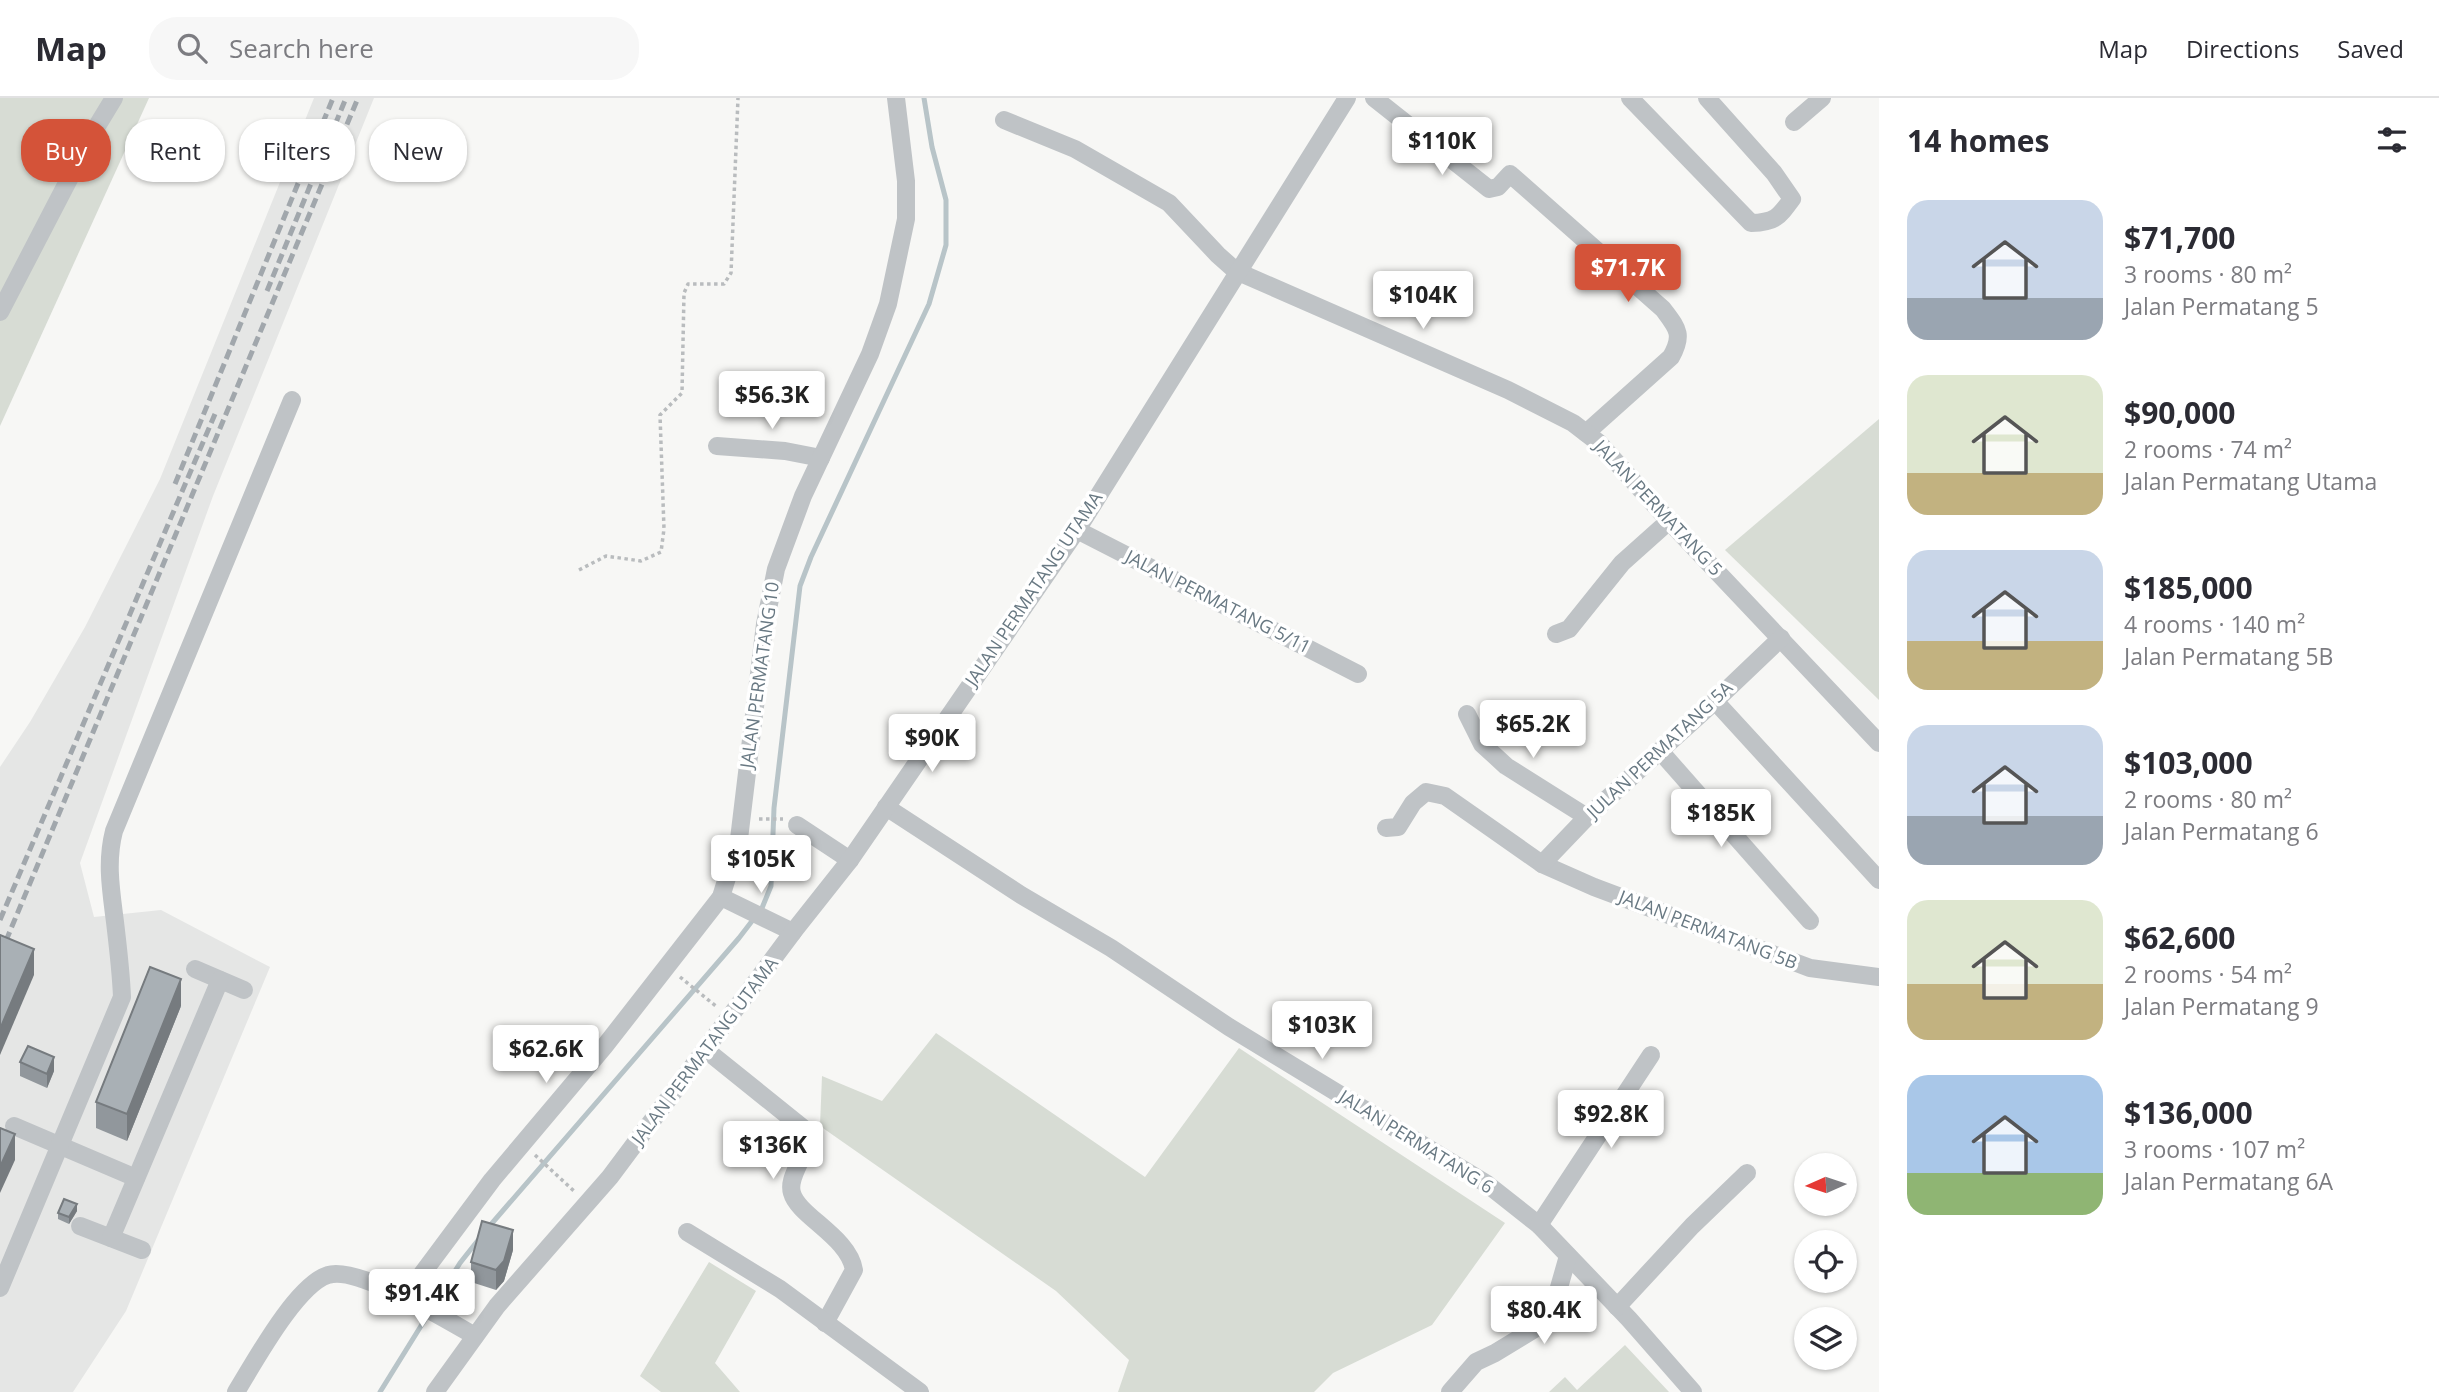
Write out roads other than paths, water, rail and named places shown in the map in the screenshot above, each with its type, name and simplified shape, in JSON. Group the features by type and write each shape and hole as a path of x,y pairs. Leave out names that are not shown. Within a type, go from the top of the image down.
{"street":[{"path":"0,312 94,131 114,98"},
{"name":"JALAN PERMATANG 10","path":"726,900 739,839 765,624 776,569 803,496 870,354 888,304 900,252 906,219 906,181 896,98"},
{"name":"JALAN PERMATANG UTAMA","path":"443,1389 497,1306 610,1177 850,860 1077,530 1236,271 1347,98"},
{"path":"1374,98 1489,188 1498,187 1510,174 1663,309 1679,330 1678,345 1671,357 1586,433"},
{"path":"1630,98 1751,223 1766,223 1778,218 1791,199 1774,173 1707,98"},
{"path":"1794,122 1822,98"},
{"name":"JALAN PERMATANG 5","path":"1004,120 1075,149 1169,203 1236,271 1508,390 1573,423 1599,443 1669,522 1879,743"},
{"path":"0,1288 122,997 109,868 109,850 114,831 292,400"},
{"path":"717,446 785,451 821,458"},
{"path":"1556,634 1569,629 1622,563 1669,522"},
{"name":"JALAN PERMATANG 5/11","path":"1077,530 1358,674"},
{"name":"JULAN PERMATANG 5A","path":"1542,864 1587,817 1716,701 1781,638"},
{"path":"1716,701 1879,880"},
{"path":"1467,714 1482,744 1506,766 1587,817"},
{"path":"1660,751 1810,921"},
{"name":"JALAN PERMATANG 5B","path":"1386,828 1398,827 1413,803 1426,792 1445,796 1542,864 1594,887 1810,968 1879,977"},
{"name":"JALAN PERMATANG 6","path":"886,807 1021,895 1111,948 1241,1034 1487,1184 1539,1225 1693,1392"},
{"path":"791,822 850,860"},
{"path":"408,1301 499,1171 726,900 793,932"},
{"path":"194,969 244,990"},
{"path":"111,1238 220,980"},
{"path":"706,1050 803,1128 802,1156 793,1179 792,1192 799,1203 837,1241 853,1262 854,1270 825,1323"},
{"path":"1539,1225 1651,1055"},
{"path":"14,1126 136,1178"},
{"path":"1616,1307 1692,1226 1747,1173"},
{"path":"80,1226 142,1250"},
{"path":"687,1231 780,1289 920,1392"},
{"path":"1450,1392 1476,1362 1541,1325 1554,1305 1569,1256"},
{"path":"236,1392 294,1302 318,1279 330,1274 350,1274 475,1336"}],"waterway":[{"path":"487,1229 739,938 762,908 771,886 774,808 800,586 929,304 946,245 946,200 932,147 924,98"},
{"path":"380,1392 460,1263 479,1239"}],"railway":[{"path":"175,484 333,98"},
{"path":"267,291 346,98"},
{"path":"0,955 358,98"},
{"path":"0,920 215,414"}]}
